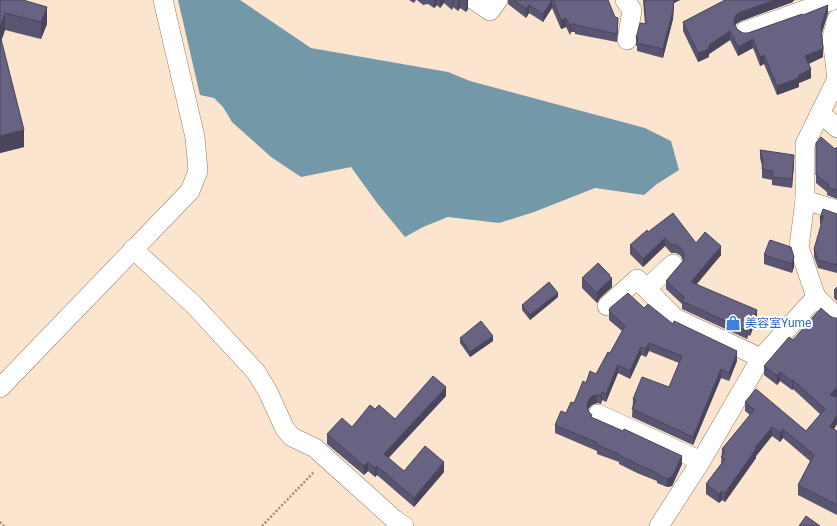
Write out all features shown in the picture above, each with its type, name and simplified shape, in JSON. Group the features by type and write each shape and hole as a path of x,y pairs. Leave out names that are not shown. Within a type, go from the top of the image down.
{"street":[{"path":"0,388 190,191 198,171 195,137 163,0"},
{"path":"474,0 490,11 498,0"},
{"path":"625,0 632,10 626,40"},
{"path":"745,31 834,0"},
{"path":"837,19 834,37 837,79 805,144 805,200 798,247 816,297 837,317"},
{"path":"820,113 837,128"},
{"path":"805,200 837,210"},
{"path":"133,249 194,305 256,372 292,438 315,448 395,520 404,526"},
{"path":"646,288 673,264"},
{"path":"607,306 637,279 675,318 761,358"},
{"path":"660,526 701,461 761,358 816,297"},
{"path":"598,414 701,461"}],"path":[{"path":"262,526 327,459"},
{"path":"0,522 4,526"}],"water":[{"path":"178,0 240,0 311,48 448,72 470,81 645,128 671,141 679,170 657,184 644,195 595,188 534,212 499,223 448,217 423,227 405,237 377,203 351,167 301,177 271,157 232,122 223,107 214,98 200,95"}],"building":[{"path":"0,0 23,0 47,7 41,22 5,13 0,28"},
{"path":"514,0 552,0 543,14 529,5 526,9"},
{"path":"553,0 608,0 615,17 618,18 617,34 575,24 571,24 570,26 566,18 561,20"},
{"path":"644,0 674,0 673,11 663,49 637,43 638,38 636,38 640,23 646,24"},
{"path":"725,0 775,0 736,15 734,20 735,26 743,33 748,33 802,14 803,15 828,5 821,27 823,49 805,56 811,69 799,75 799,78 777,86 764,55 760,57 753,39 738,47 730,31 709,45 709,49 698,53 683,22"},
{"path":"0,35 24,130 0,136"},
{"path":"821,137 835,149 837,147 837,190 827,187 829,185 816,175 816,143"},
{"path":"760,150 794,155 792,179 772,177 773,171 762,169 763,160"},
{"path":"823,209 837,214 837,265 818,260 814,249 824,215 820,218"},
{"path":"673,213 696,243 705,232 721,246 691,282 757,310 747,331 682,301 684,297 666,281 683,261 684,254 681,248 676,245 671,245 665,238 643,259 630,245 647,230 648,232"},
{"path":"770,240 791,247 794,257 792,264 764,255"},
{"path":"598,263 612,278 597,293 582,278"},
{"path":"549,282 558,293 530,315 522,305"},
{"path":"628,293 644,308 648,304 673,324 674,321 737,351 729,373 721,369 693,437 632,409 636,400 633,399 642,377 669,387 682,356 649,343 646,349 641,347 630,371 618,365 606,394 602,392 601,395 592,396 588,401 587,407 592,415 591,417 623,431 624,429 682,456 672,477 667,479 619,454 597,445 598,443 555,425 561,411 566,413 571,402 574,403 583,381 586,383 590,371 596,374 625,326 609,311 610,308"},
{"path":"821,308 830,316 837,318 837,387 830,395 835,397 837,395 837,415 830,427 837,431 837,505 798,485 814,455 783,429 780,433 772,427 755,448 756,449 725,493 722,491 719,494 706,484 725,459 721,457 725,451 722,449 754,410 745,402 756,389 806,431 825,409 793,380 792,381 780,372 777,376 764,366 789,337 793,340"},
{"path":"481,321 493,336 470,352 460,338"},
{"path":"433,376 446,387 384,454 404,471 425,446 444,462 414,498 377,466 375,468 368,462 364,466 327,434 342,418 352,427 370,405 375,409 379,405 395,419"},
{"path":"806,516 820,526 799,526"}],"place":[{"name":"美容室Yume","path":"733,323"}]}
